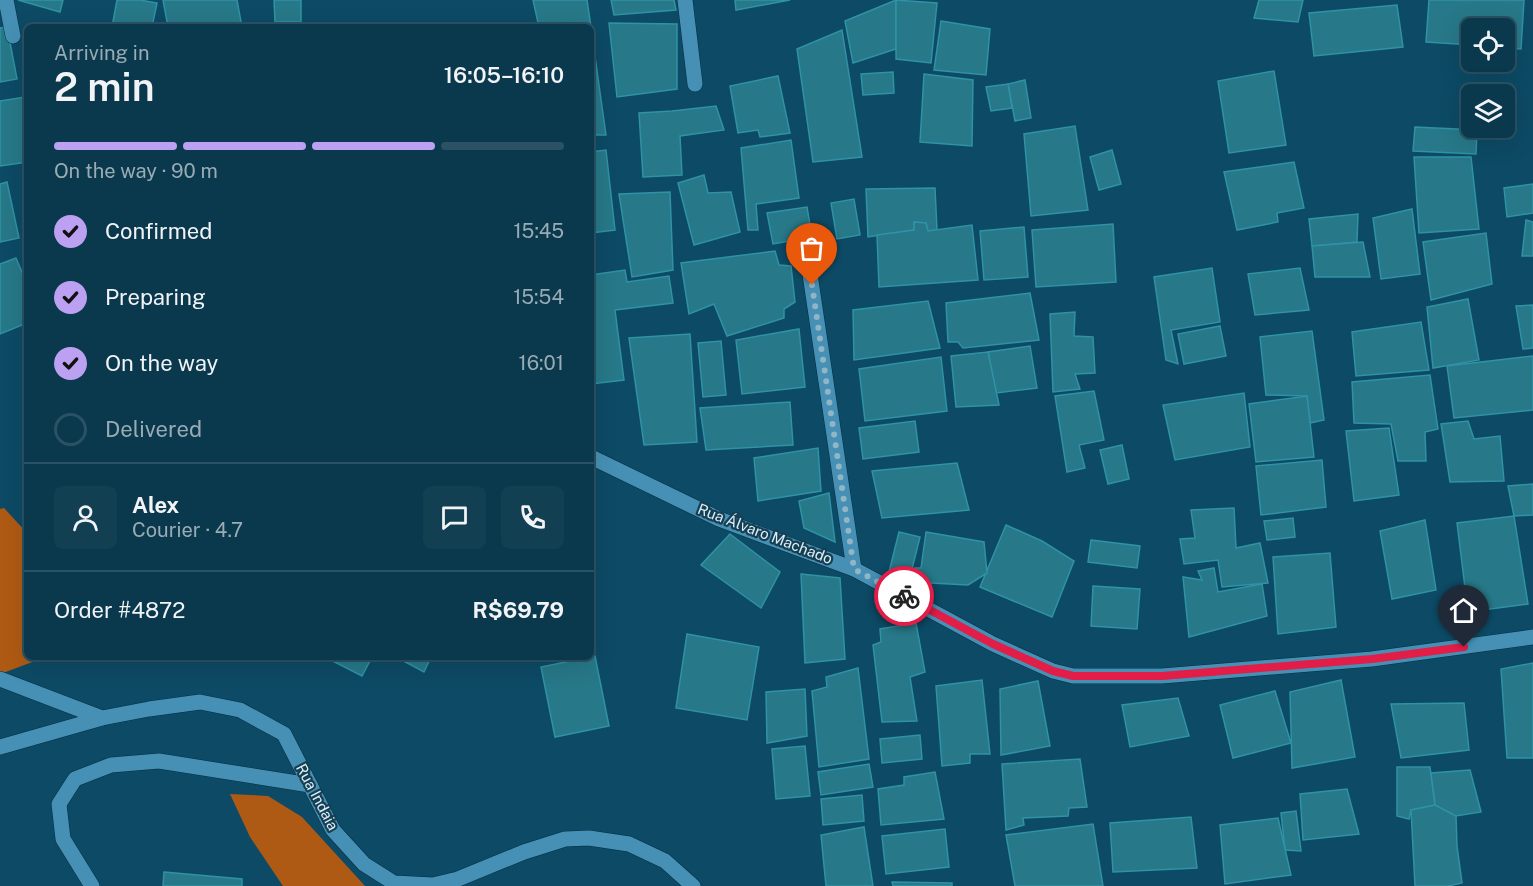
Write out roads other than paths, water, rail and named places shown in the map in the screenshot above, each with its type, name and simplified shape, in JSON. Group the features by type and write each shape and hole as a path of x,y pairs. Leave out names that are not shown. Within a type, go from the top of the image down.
{"street":[{"path":"6,0 13,36"},
{"path":"685,0 695,84"},
{"path":"808,261 854,569"},
{"name":"Rua Álvaro Machado","path":"594,458 719,519 854,569 993,644 1053,671 1073,676 1162,676 1372,659 1533,637"},
{"path":"0,679 102,718"},
{"name":"Rua Indaia","path":"0,747 102,718 149,709 200,702 240,710 284,734 333,831 364,864 394,883 433,885 458,879 524,852 565,839 589,838 629,844 665,861 693,886"},
{"path":"92,886 63,839 59,804 75,779 111,765 159,761 310,785"}]}
